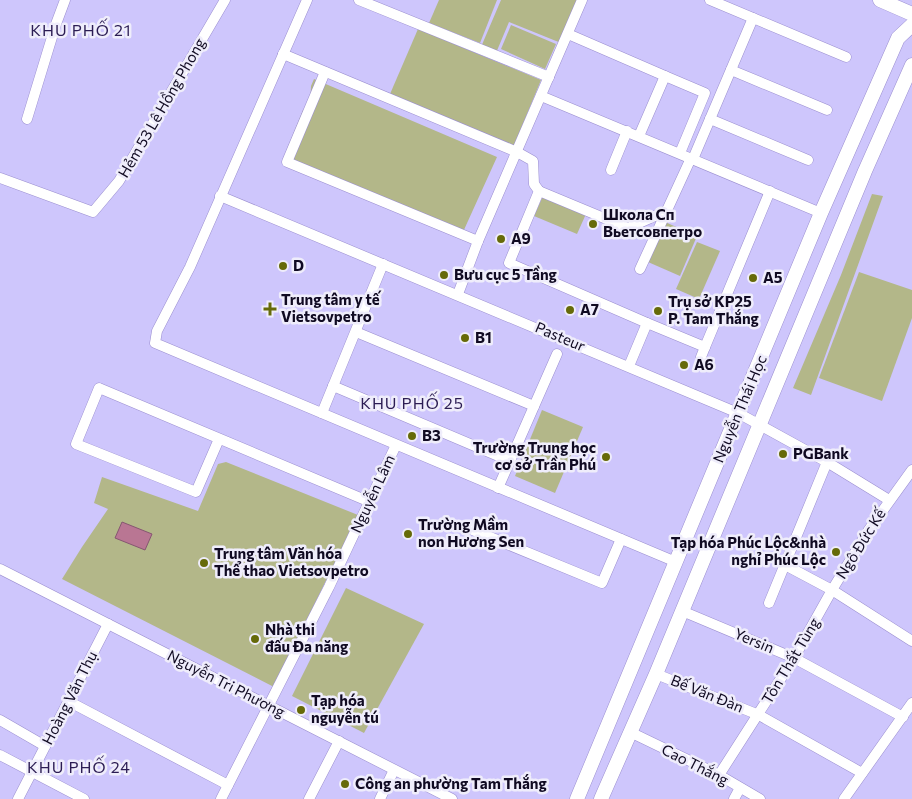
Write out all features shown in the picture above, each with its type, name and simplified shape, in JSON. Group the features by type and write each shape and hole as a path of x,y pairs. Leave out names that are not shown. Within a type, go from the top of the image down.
{"main road":[{"path":"880,0 912,14"},
{"name":"Nguyễn Thái Học","path":"576,799 821,213 898,38 912,25"},
{"name":"Nguyễn Thái Học","path":"601,799 656,674 844,222 912,65"},
{"path":"821,213 844,222"}],"street":[{"path":"27,118 56,24 66,0"},
{"name":"Hẻm 53 Lê Hồng Phong","path":"0,178 93,212 119,181 224,0"},
{"path":"307,0 190,267 157,331 155,343 676,562"},
{"path":"359,0 549,77"},
{"path":"458,294 478,241 582,0"},
{"path":"710,0 846,56"},
{"path":"640,269 710,119 753,18"},
{"path":"568,34 706,93 680,153"},
{"path":"283,54 517,152 533,161 534,184 539,191 628,228 666,211"},
{"path":"731,70 827,110"},
{"path":"325,72 287,162 478,241"},
{"path":"639,136 665,76"},
{"path":"541,96 821,213"},
{"path":"710,119 808,160"},
{"path":"611,170 627,131"},
{"path":"539,191 509,263 706,347"},
{"path":"701,357 770,191"},
{"name":"Pasteur","path":"220,196 458,294 738,413 827,462 889,500"},
{"path":"322,413 383,264"},
{"path":"629,366 647,323"},
{"path":"356,332 534,406"},
{"path":"498,488 557,354"},
{"path":"333,386 510,460"},
{"path":"219,439 196,492 76,444 99,388 370,502"},
{"name":"Nguyễn Lâm","path":"221,799 270,706 396,445"},
{"path":"769,603 827,462"},
{"name":"Ngô Đức Kế","path":"912,470 868,531 832,590 912,641"},
{"path":"463,526 602,583 621,540"},
{"path":"785,565 832,590"},
{"name":"Nguyễn Tri Phương","path":"0,569 452,799"},
{"name":"Tôn Thất Tùng","path":"719,775 794,658 832,590"},
{"name":"Yersin","path":"682,611 794,658 903,717"},
{"name":"Hoàng Văn Thụ","path":"18,799 108,624"},
{"name":"Bế Văn Đàn","path":"656,674 759,715 862,773"},
{"path":"68,701 228,786"},
{"path":"844,799 912,703"},
{"path":"0,720 45,746"},
{"name":"Cao Thắng","path":"630,732 719,775 760,799"},
{"path":"309,799 339,741"},
{"path":"0,754 84,799"},
{"path":"380,799 394,770"},
{"path":"734,799 740,788"}],"green space":[{"path":"439,0 497,0 480,43 429,23"},
{"path":"501,0 580,0 561,43 509,22 496,53 481,47"},
{"path":"511,25 556,44 545,69 501,49"},
{"path":"418,29 541,80 511,153 387,101"},
{"path":"314,79 497,157 463,232 283,159 303,110 310,106 311,86"},
{"path":"872,194 883,196 811,395 793,388 841,275"},
{"path":"543,196 586,214 577,234 534,216"},
{"path":"665,222 697,236 680,276 648,262"},
{"path":"697,242 720,251 699,299 676,289"},
{"path":"859,272 912,290 912,318 882,401 819,378"},
{"path":"542,410 583,427 555,493 515,476"},
{"name":"Trung tâm Văn hóa Thể thao Vietsovpetro","path":"226,462 358,515 274,687 62,579 108,509 94,503 102,477 198,511 218,464"},
{"name":"Trung tâm Văn hóa Thể thao Vietsovpetro","path":"346,588 424,624 364,733 292,696"}],"shaded area":[{"path":"122,522 152,534 145,550 115,538"}],"place":[{"name":"Школа Сп Вьетсовпетро","path":"593,224"},
{"name":"A9","path":"501,239"},
{"name":"D","path":"283,266"},
{"name":"Bưu cục 5 Tầng","path":"444,275"},
{"name":"A5","path":"753,278"},
{"name":"Trung tâm y tế Vietsovpetro","path":"270,309"},
{"name":"A7","path":"570,310"},
{"name":"Trụ sở KP25 P. Tam Thắng","path":"658,311"},
{"name":"B1","path":"465,338"},
{"name":"A6","path":"684,365"},
{"name":"B3","path":"412,436"},
{"name":"PGBank","path":"783,454"},
{"name":"Trường Trung học cơ sở Trần Phú","path":"606,457"},
{"name":"Trường Mầm non Hương Sen","path":"408,534"},
{"name":"Tạp hóa Phúc Lộc&nhà nghỉ Phúc Lộc","path":"836,552"},
{"name":"Trung tâm Văn hóa Thể thao Vietsovpetro","path":"204,563"},
{"name":"Nhà thi đấu Đa năng","path":"255,639"},
{"name":"Tạp hóa nguyễn tú","path":"301,710"},
{"name":"Công an phường Tam Thắng","path":"345,784"}],"district":[{"name":"KHU PHỐ 21","path":"81,30"},
{"name":"KHU PHỐ 25","path":"412,403"},
{"name":"KHU PHỐ 24","path":"79,767"}]}
